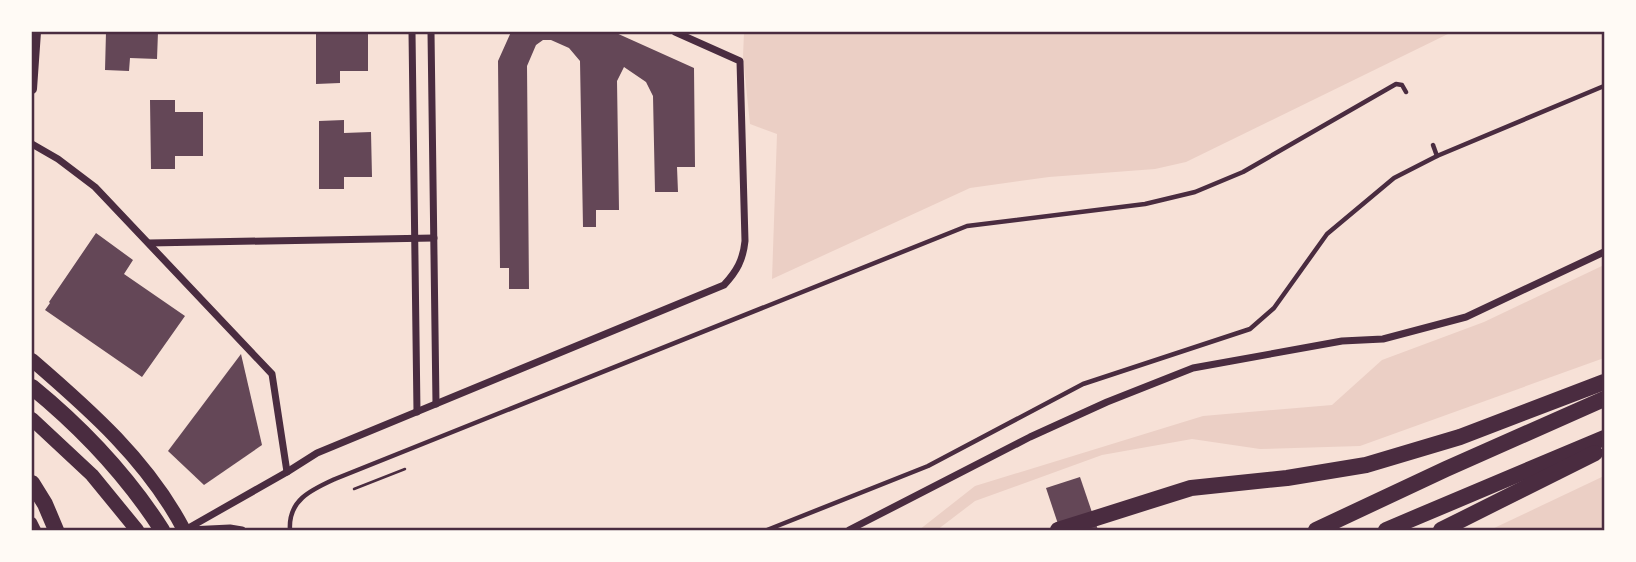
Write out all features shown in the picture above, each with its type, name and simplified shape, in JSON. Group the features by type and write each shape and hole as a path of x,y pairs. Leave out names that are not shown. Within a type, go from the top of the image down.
{"highway":[{"path":"1058,530 1192,488 1287,478 1366,465 1460,437 1605,382"},
{"path":"32,387 83,434 118,472 162,530"},
{"path":"1315,530 1605,399"},
{"path":"1386,530 1605,438"},
{"path":"1441,530 1605,448"},
{"path":"32,483 56,530"}],"main road":[{"path":"32,359 116,437 159,488 184,530"},
{"path":"32,419 92,474 137,530"}],"street":[{"path":"32,89 36,32"},
{"path":"412,32 417,412"},
{"path":"430,32 436,404"},
{"path":"184,530 317,453 709,293 724,285 736,273 743,258 745,241 740,61 675,32"},
{"path":"32,144 58,159 95,187 272,374 287,472"},
{"path":"149,243 434,238"},
{"path":"849,530 1052,427 1193,368 1342,341 1383,339 1466,317 1605,252"},
{"path":"32,522 36,530"},
{"path":"184,530 242,530"}],"lane":[{"path":"290,530 290,515 299,500 335,479 967,226 1145,204 1195,192 1243,172 1396,84 1402,85 1406,92"},
{"path":"767,530 928,466 1083,384 1250,329 1274,308 1327,234 1394,178 1437,156 1605,86"},
{"path":"1433,145 1437,156"}],"path":[{"path":"354,489 405,469"}],"shaded area":[{"path":"744,32 1452,32 1186,162 1155,169 1049,177 970,188 772,279 777,134 750,124 743,57"},
{"path":"1604,265 1604,358 1360,446 1260,449 1192,439 1102,455 975,501 937,530 919,530 975,486 1203,416 1332,405 1382,360 1484,322"},
{"path":"1604,476 1604,527 1596,530 1490,530"}],"building":[{"path":"106,32 158,32 157,59 130,58 129,71 105,70"},
{"path":"316,32 368,32 368,71 340,71 340,83 316,84"},
{"path":"511,32 614,32 694,68 695,167 677,167 678,192 655,192 653,96 646,82 624,67 617,81 619,210 596,210 596,227 583,227 580,61 569,48 551,40 543,40 536,45 527,66 529,289 509,289 509,268 500,268 498,61"},
{"path":"150,100 175,100 175,112 203,112 203,156 175,156 175,169 151,169"},
{"path":"344,120 344,133 371,132 372,177 344,177 344,189 319,189 319,121"},
{"path":"96,233 133,260 124,274 185,316 142,377 45,310"},
{"path":"241,354 262,445 204,485 168,451"},
{"path":"1080,477 1098,530 1060,530 1046,488"}]}
